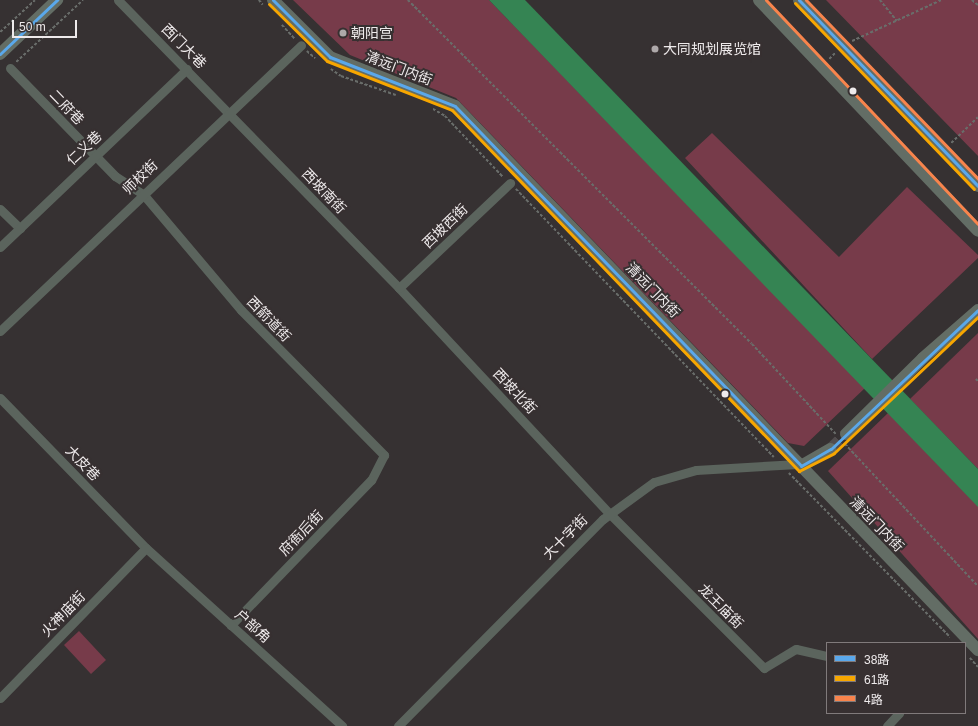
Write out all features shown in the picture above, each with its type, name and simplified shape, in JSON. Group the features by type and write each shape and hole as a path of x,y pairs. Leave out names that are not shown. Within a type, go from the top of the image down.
{"main road":[{"path":"0,54 57,0"},
{"path":"759,0 978,231"},
{"path":"799,0 978,186"},
{"name":"清远门内街","path":"268,3 330,58 455,106 801,466 964,642"},
{"path":"845,435 923,358 978,310"},
{"path":"801,466 830,449"}],"street":[{"name":"西门大巷","path":"118,0 229,112"},
{"name":"师校街","path":"0,331 301,45"},
{"name":"二府巷","path":"10,68 115,176 143,194"},
{"name":"仁义巷","path":"0,246 96,157 187,69"},
{"name":"西坡南街","path":"229,112 399,288"},
{"name":"西坡西街","path":"399,288 510,183"},
{"name":"西箭道街","path":"143,194 241,310 384,455"},
{"path":"0,209 20,228"},
{"name":"西坡北街","path":"399,288 610,514"},
{"name":"大皮巷","path":"0,398 146,548"},
{"name":"府衙后街","path":"230,625 371,480 384,455"},
{"name":"大十字街","path":"398,726 610,514 654,482 696,470 781,464 801,466"},
{"name":"龙王庙街","path":"610,514 764,668 796,649 826,656"},
{"name":"户部角","path":"146,548 342,726"},
{"name":"火神庙街","path":"0,698 146,548"}],"path":[{"path":"0,32 35,0"},
{"path":"10,68 84,0"},
{"path":"259,0 268,3"},
{"path":"408,0 845,435 978,586"},
{"path":"880,0 897,21"},
{"path":"822,66 842,45 941,0"},
{"path":"972,0 978,5"},
{"path":"280,22 301,45 321,62"},
{"path":"328,67 341,76 380,92 401,96"},
{"path":"427,106 446,116 950,637"},
{"path":"944,150 978,117"},
{"path":"970,648 978,667"}],"shaded area":[{"path":"293,0 489,0 865,388 804,446 788,443 456,98 350,55"},
{"path":"489,0 525,0 978,469 978,507"},
{"path":"826,0 978,0 978,156"},
{"path":"712,133 839,257 907,187 978,255 978,258 872,359 685,158"},
{"path":"978,333 978,469 910,399"},
{"path":"888,413 978,506 978,639 828,471"},
{"path":"79,631 106,660 91,674 64,645"}],"tunnel":[{"path":"831,449 846,434"}],"transit line":[{"name":"38路","path":"0,54 57,0"},
{"name":"38路","path":"273,0 330,57 455,106 801,466 831,449 978,310"},
{"name":"4路","path":"766,0 978,224"},
{"name":"38路","path":"799,0 978,186"},
{"name":"4路","path":"806,0 978,179"},
{"name":"61路","path":"795,3 974,189"},
{"name":"61路","path":"269,4 327,61 452,110 799,471 834,453 978,317"}],"place":[{"name":"朝阳宫","path":"343,33"},
{"name":"大同规划展览馆","path":"655,49"}]}
